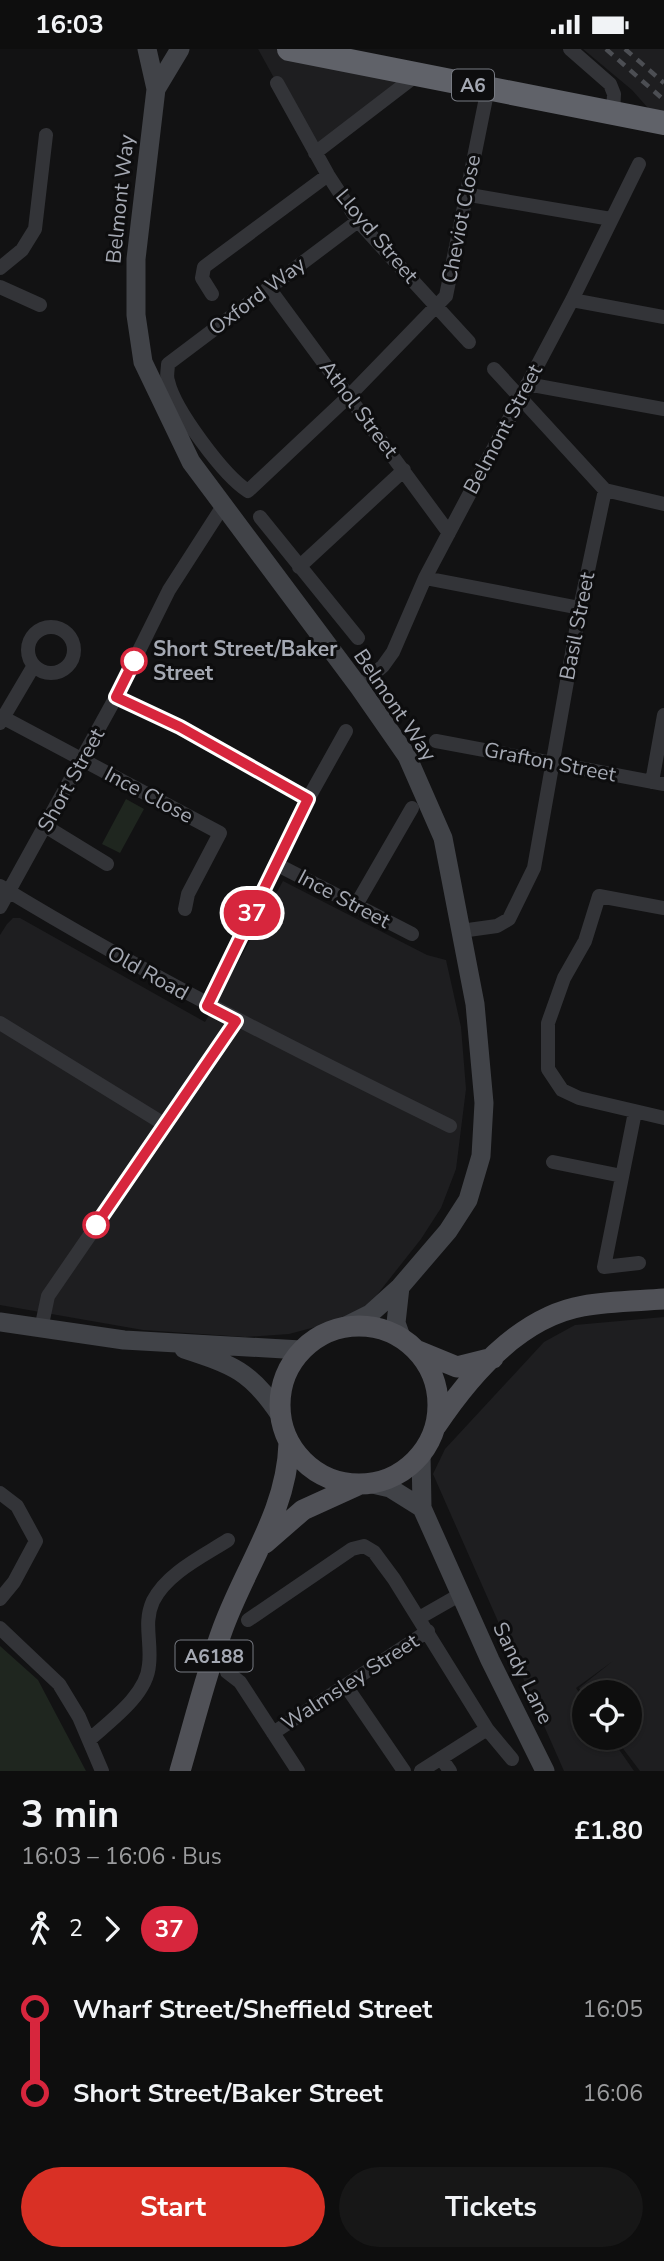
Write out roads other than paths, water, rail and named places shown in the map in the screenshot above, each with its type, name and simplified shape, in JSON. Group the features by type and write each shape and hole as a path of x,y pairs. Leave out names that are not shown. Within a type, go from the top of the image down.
{"highway":[{"name":"A6","path":"289,49 661,122"}],"main road":[{"path":"493,1358 457,1367 384,1329 344,1327 324,1333 301,1350 288,1369 280,1392 280,1415 289,1443 303,1461 320,1474 341,1482 366,1483 385,1479 405,1468 421,1453 433,1431 493,1358 530,1325 581,1306 664,1299"},
{"path":"408,1343 428,1367 436,1387 438,1409 433,1431"},
{"name":"A6188","path":"180,1771 223,1627 279,1505 288,1471 289,1443"},
{"name":"A6188","path":"261,1546 303,1510 366,1483"}],"street":[{"path":"147,49 154,82"},
{"path":"154,82 161,49"},
{"path":"154,82 180,49"},
{"path":"570,49 610,84 614,94 613,113"},
{"path":"316,153 418,75"},
{"name":"Belmont Way","path":"154,82 136,259 138,332 143,362 191,462 359,687 407,756 443,838 475,1004 484,1103 481,1156 468,1200 447,1231 400,1287 370,1314 344,1327"},
{"name":"Lloyd Street","path":"277,83 328,176 358,221 469,342"},
{"name":"Cheviot Close","path":"261,482 446,296 464,194 488,88"},
{"path":"0,268 22,250 35,229 46,135"},
{"name":"Belmont Street","path":"359,687 383,666 393,652 425,578 572,300 639,164"},
{"path":"212,294 202,278 204,267 328,176"},
{"path":"464,194 611,219"},
{"name":"Oxford Way","path":"261,482 248,491 237,484 201,438 167,379 168,364 268,286 358,221"},
{"name":"Athol Street","path":"268,286 449,533"},
{"path":"0,287 40,305"},
{"path":"572,300 664,317"},
{"path":"494,369 524,389 605,490 664,504"},
{"path":"524,389 664,409"},
{"path":"299,567 404,470"},
{"name":"Basil Street","path":"468,930 497,926 509,919 518,906 534,868 580,608 605,490"},
{"name":"Short Street","path":"0,907 5,889 82,760 169,590 223,506"},
{"path":"260,516 358,638"},
{"path":"425,578 580,608"},
{"path":"2,720 33,667"},
{"path":"116,697 180,727 308,799"},
{"path":"658,783 664,715"},
{"name":"Ince Close","path":"2,720 220,833 188,894 185,909"},
{"path":"207,1006 308,799 346,731"},
{"name":"Grafton Street","path":"436,741 658,783"},
{"path":"356,905 412,808"},
{"path":"45,826 107,864"},
{"name":"Ince Street","path":"276,863 412,934"},
{"name":"Old Road","path":"5,889 78,934 207,1006 450,1126"},
{"path":"664,908 593,894 585,941 564,978 548,1023 548,1069 562,1090 579,1098 664,1118"},
{"path":"41,1329 48,1296 236,1021"},
{"path":"0,1023 164,1125"},
{"path":"635,1112 622,1176 598,1268 639,1263"},
{"path":"553,1162 622,1176"},
{"path":"400,1287 396,1323 408,1343"},
{"path":"0,1322 124,1340 301,1350"},
{"path":"157,1341 244,1372 263,1389 280,1415"},
{"name":"Sandy Lane","path":"421,1453 422,1508 545,1771"},
{"path":"366,1483 398,1492 422,1508"},
{"path":"0,1493 17,1506 36,1541 14,1582 0,1599"},
{"path":"89,1740 120,1712 142,1685 149,1667 146,1626 154,1600 171,1578 228,1540"},
{"path":"248,1620 352,1549 365,1546 374,1552 487,1729 512,1759"},
{"path":"423,1625 461,1594"},
{"name":"Walmsley Street","path":"273,1733 346,1686 423,1625"},
{"path":"0,1627 59,1684 102,1771"},
{"path":"227,1672 240,1682 298,1771"},
{"path":"346,1686 404,1771"},
{"path":"421,1771 487,1729"},
{"path":"441,1758 450,1771"}],"railway":[{"path":"606,49 664,100"},
{"path":"625,49 664,83"}],"place":[{"name":"Short Street/Baker Street","path":"134,661"}]}
